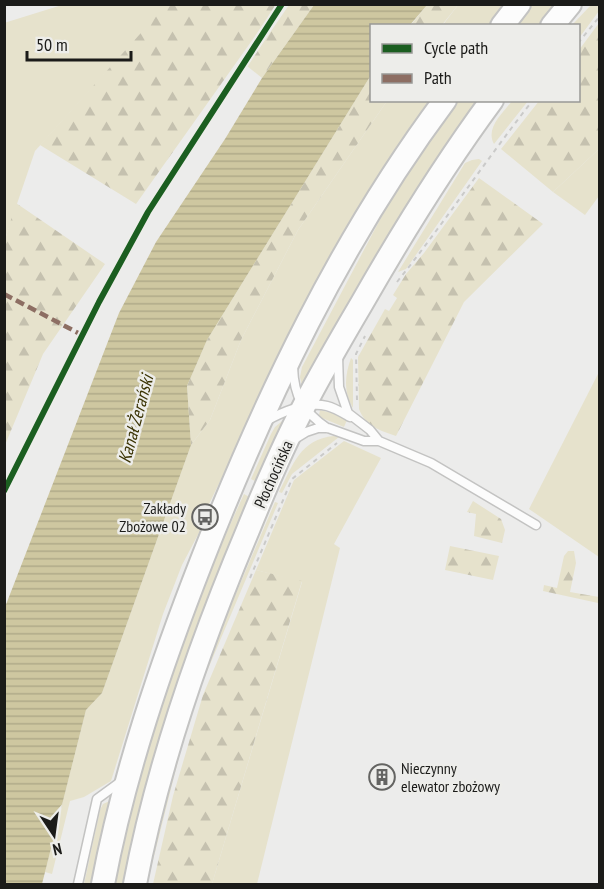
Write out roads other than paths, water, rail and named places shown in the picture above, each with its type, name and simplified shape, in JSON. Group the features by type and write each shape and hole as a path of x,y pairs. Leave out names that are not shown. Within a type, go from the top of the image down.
{"main road":[{"path":"504,24 519,4"},
{"path":"554,24 570,4"},
{"name":"Płochocińska","path":"103,885 128,776 159,673 222,509 258,426 292,355 357,231 444,102"},
{"name":"Płochocińska","path":"135,885 154,803 189,683 224,586 286,444 303,407 413,214 491,102"}],"lane":[{"path":"338,344 339,387 348,413 353,418"},
{"path":"292,355 293,386 303,407 312,417 328,428 363,441 379,441 431,463 536,525"},
{"path":"258,426 283,411 318,405 329,406 353,418 370,430 379,441"},
{"path":"286,444 306,432 328,428"},
{"path":"78,885 97,799 128,776"}],"water":[{"name":"Kanał Żerański","path":"314,5 427,5 411,24 370,24 370,77 207,340 187,386 191,445 102,693 86,710 42,884 5,884 4,609 119,313 156,242 225,139 262,78"}],"place":[{"name":"Zakłady Zbożowe 02","path":"205,517"},
{"name":"Nieczynny elewator zbożowy","path":"382,777"}]}
